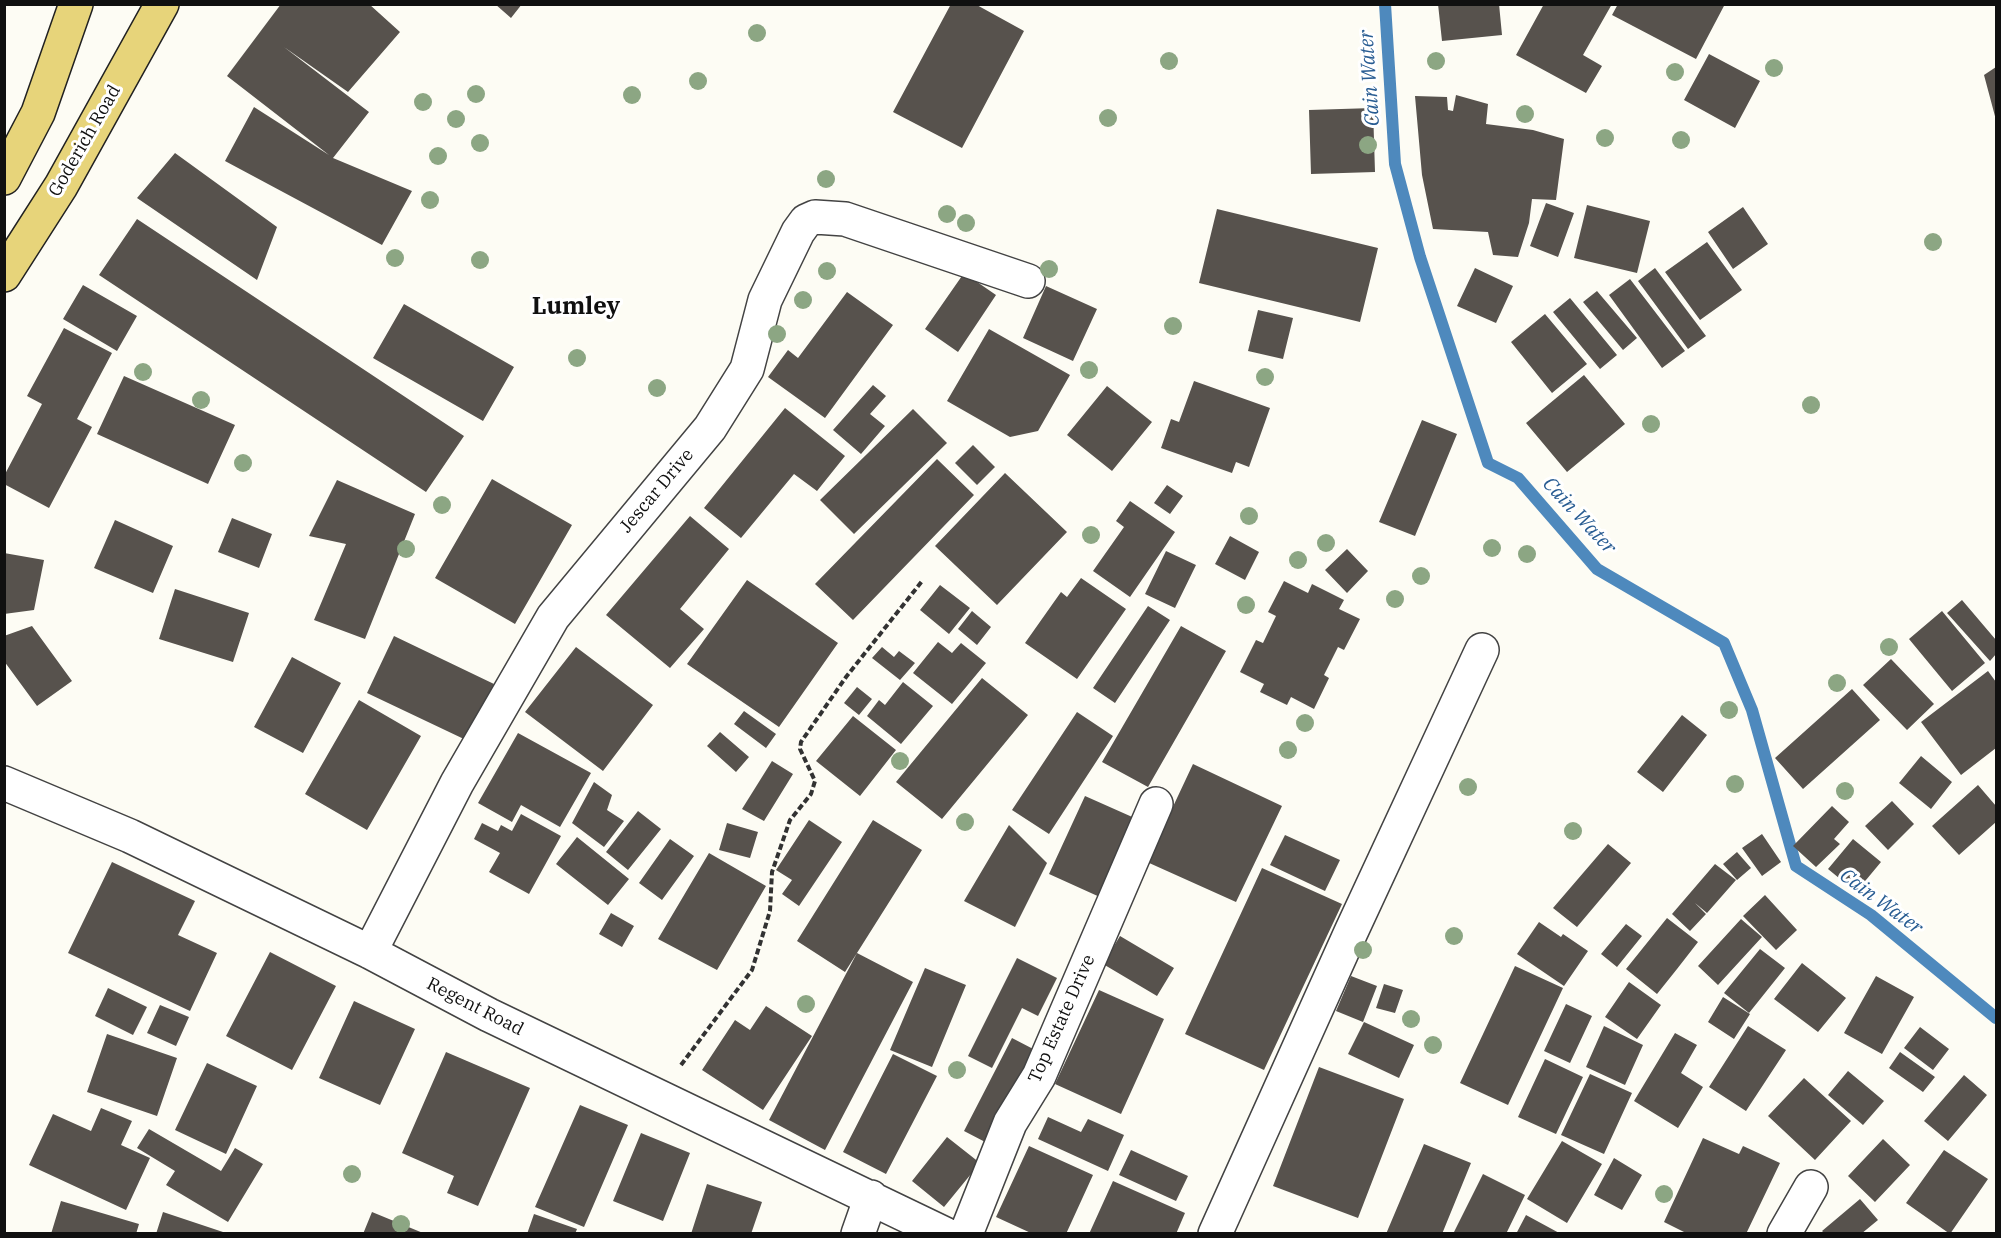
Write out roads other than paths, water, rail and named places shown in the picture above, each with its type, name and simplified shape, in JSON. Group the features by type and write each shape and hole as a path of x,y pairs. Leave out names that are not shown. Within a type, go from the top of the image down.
{"main road":[{"path":"4,178 38,113 76,4"},
{"name":"Goderich Road","path":"4,275 61,186 162,4"}],"street":[{"name":"Jescar Drive","path":"370,952 458,783 554,617 710,428 747,369 765,300 798,232 806,221 815,217 845,219 1028,281"},
{"path":"1215,1233 1482,650"},
{"name":"Regent Road","path":"4,783 130,836 370,952 489,1015 945,1233"},
{"name":"Top Estate Drive","path":"966,1233 1010,1123 1039,1076 1156,804"},
{"path":"1784,1233 1811,1187"},
{"path":"858,1233 871,1197"}],"waterway":[{"name":"Cain Water","path":"1385,4 1395,164 1420,257 1488,463 1518,478 1597,569 1724,643 1752,710 1796,866 1871,915 1996,1018"}],"district":[{"name":"Lumley","path":"576,307"}]}
